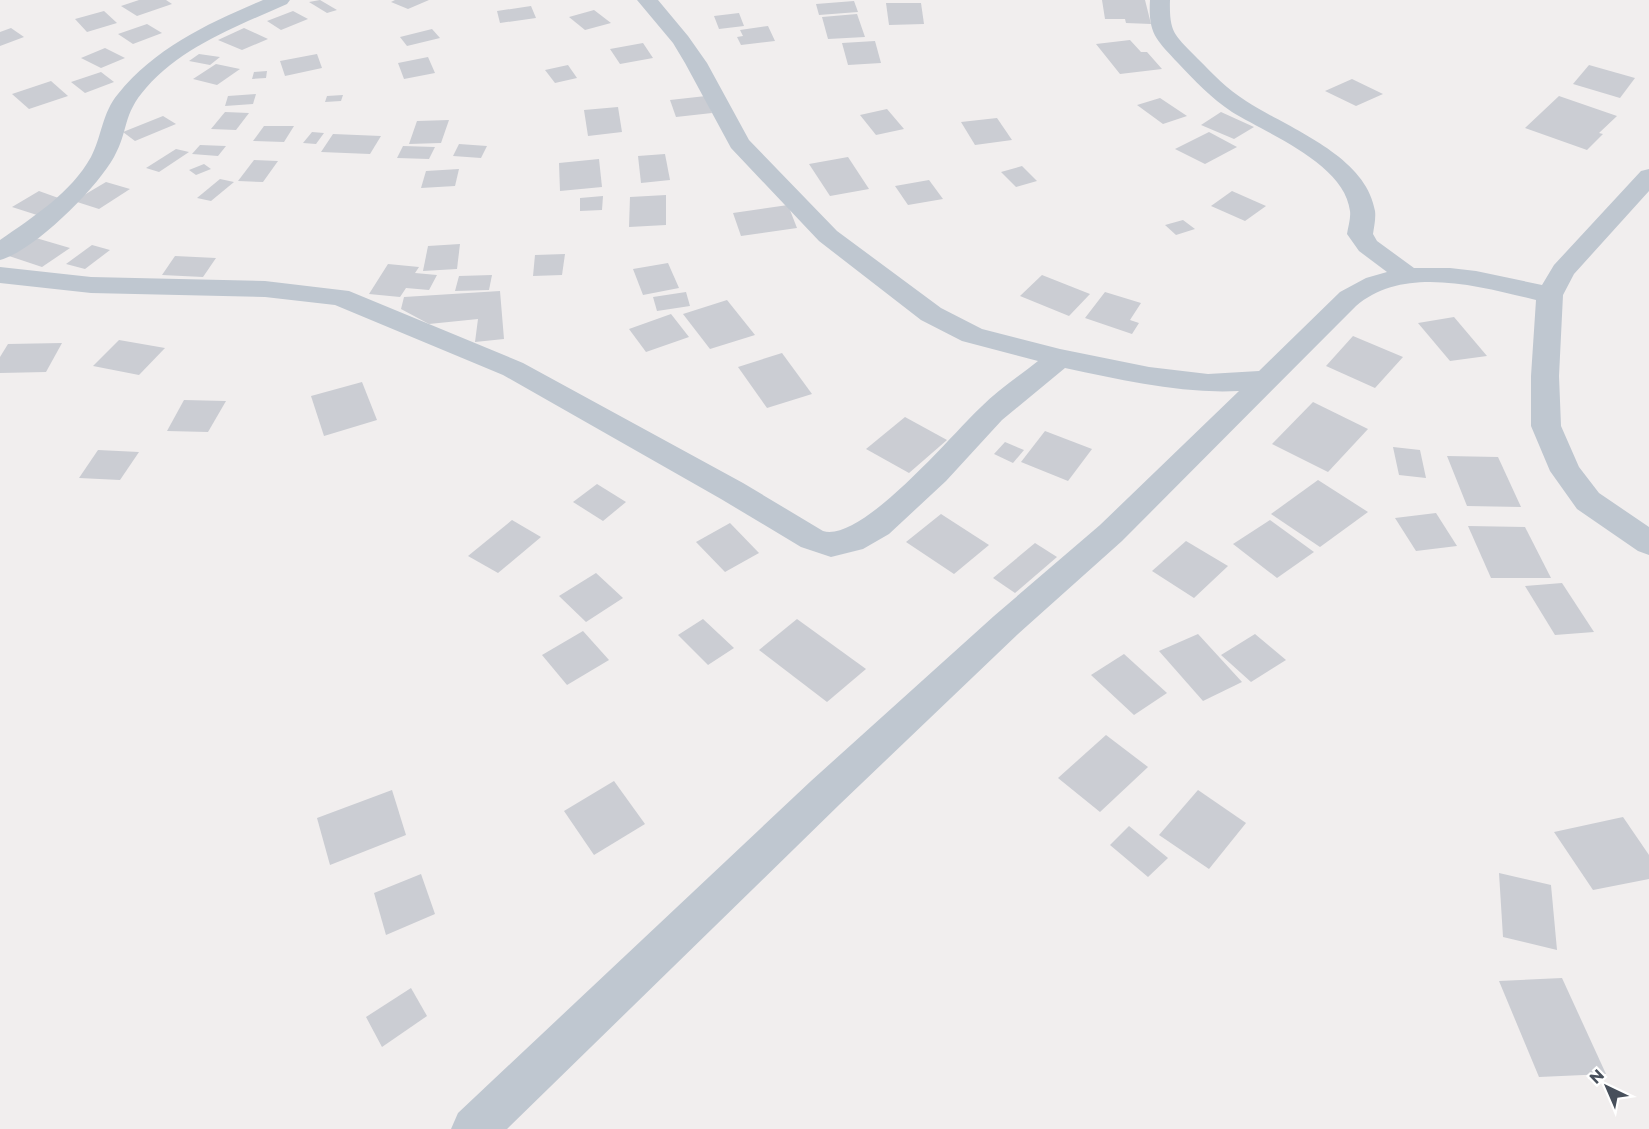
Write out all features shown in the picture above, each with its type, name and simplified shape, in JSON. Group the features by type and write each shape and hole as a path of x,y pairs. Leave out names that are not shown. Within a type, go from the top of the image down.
{"street":[{"path":"0,252 48,218 91,175 104,153 112,122 123,100 160,62 197,37 280,0"},
{"path":"647,0 691,55 739,143 828,236 931,314 972,335 1060,358 1149,376 1208,383 1267,380"},
{"path":"1160,0 1159,21 1163,35 1216,90 1240,107 1290,133 1338,169 1355,189 1363,212 1360,234 1368,246 1407,274"},
{"path":"1644,189 1563,271 1550,295 1545,376 1546,426 1565,471 1588,501 1645,546"},
{"path":"474,1129 825,793 1006,625 1111,533 1351,297 1375,283 1407,274 1472,279 1550,295"},
{"path":"0,275 91,285 265,289 340,297 513,369 732,491 812,539 831,545 852,542 878,526 935,474 992,412 1060,358"}],"building":[{"path":"139,0 166,0 172,4 137,16 121,6"},
{"path":"320,0 337,10 327,13 309,2"},
{"path":"429,0 408,9 391,2"},
{"path":"1102,0 1145,0 1151,24 1126,23 1125,19 1105,19"},
{"path":"854,1 858,12 819,15 816,4"},
{"path":"886,3 921,3 924,24 889,25"},
{"path":"531,6 536,18 500,23 497,11"},
{"path":"594,10 611,23 585,30 569,17"},
{"path":"104,11 117,23 87,32 75,19"},
{"path":"293,11 308,19 281,30 267,21"},
{"path":"739,13 744,26 719,29 714,16"},
{"path":"857,14 865,37 828,39 822,17"},
{"path":"147,24 162,33 133,44 118,34"},
{"path":"768,26 775,41 741,45 737,37 743,36 740,30"},
{"path":"11,28 24,37 0,46 0,32"},
{"path":"244,28 268,39 242,50 218,40"},
{"path":"432,29 440,38 407,46 400,37"},
{"path":"1130,40 1141,52 1147,52 1162,69 1120,74 1096,44"},
{"path":"875,41 881,63 848,65 842,43"},
{"path":"643,43 653,58 620,64 610,49"},
{"path":"105,48 125,58 101,68 81,58"},
{"path":"199,54 220,57 210,65 189,61"},
{"path":"317,54 322,68 285,76 280,61"},
{"path":"428,57 435,73 404,79 398,63"},
{"path":"216,64 240,69 217,85 193,79"},
{"path":"568,65 577,78 555,83 545,70"},
{"path":"1589,65 1635,78 1620,98 1573,84"},
{"path":"267,71 266,78 252,79 254,72"},
{"path":"101,72 114,82 85,93 71,82"},
{"path":"1352,79 1383,94 1356,106 1325,91"},
{"path":"51,81 68,96 29,109 12,94"},
{"path":"256,94 253,104 225,106 228,96"},
{"path":"343,95 341,101 325,102 327,96"},
{"path":"706,96 712,113 676,117 670,100"},
{"path":"1559,96 1617,116 1599,133 1603,134 1587,150 1525,128"},
{"path":"1160,98 1187,116 1163,124 1137,105"},
{"path":"618,107 622,132 588,136 584,110"},
{"path":"887,109 904,129 876,135 860,115"},
{"path":"225,112 249,113 236,130 211,129"},
{"path":"1221,112 1254,127 1234,139 1201,125"},
{"path":"163,116 176,124 135,141 123,132"},
{"path":"997,118 1012,140 975,145 961,122"},
{"path":"449,120 441,143 409,144 417,121"},
{"path":"264,126 294,126 284,142 253,141"},
{"path":"312,132 324,133 316,144 303,143"},
{"path":"1209,132 1237,147 1205,164 1175,149"},
{"path":"333,134 381,136 370,154 321,152"},
{"path":"459,144 487,146 481,158 453,156"},
{"path":"200,145 226,146 218,156 192,154"},
{"path":"403,146 435,147 429,159 397,158"},
{"path":"176,149 189,152 159,172 146,168"},
{"path":"665,154 670,180 641,183 638,156"},
{"path":"848,157 869,189 830,196 809,164"},
{"path":"599,159 602,187 560,191 559,163"},
{"path":"254,160 278,161 263,182 238,181"},
{"path":"204,164 211,169 196,175 189,170"},
{"path":"1022,166 1037,181 1016,187 1001,172"},
{"path":"459,169 455,186 421,188 426,171"},
{"path":"220,179 234,182 211,201 197,198"},
{"path":"929,180 943,199 908,205 895,186"},
{"path":"106,182 130,189 99,209 74,201"},
{"path":"39,191 64,200 37,215 12,207"},
{"path":"1232,191 1266,206 1245,221 1211,206"},
{"path":"666,195 666,225 629,227 630,197"},
{"path":"603,196 602,210 580,211 580,198"},
{"path":"788,205 797,228 741,236 733,213"},
{"path":"1183,220 1195,229 1176,235 1165,225"},
{"path":"36,238 70,248 42,267 9,256"},
{"path":"460,244 457,269 423,271 428,246"},
{"path":"92,245 110,250 85,269 66,264"},
{"path":"565,254 562,275 533,276 535,255"},
{"path":"175,256 216,258 203,277 162,275"},
{"path":"668,263 679,288 643,295 633,269"},
{"path":"388,264 419,267 415,273 437,275 429,290 406,288 400,297 369,294"},
{"path":"492,275 489,290 455,291 459,276"},
{"path":"1042,275 1090,294 1069,316 1020,296"},
{"path":"500,291 504,339 475,342 478,319 429,324 401,309 404,297"},
{"path":"686,292 690,306 657,311 653,297"},
{"path":"1105,292 1141,303 1130,320 1139,323 1132,334 1085,318"},
{"path":"727,300 755,335 710,349 683,314"},
{"path":"671,314 689,337 646,352 629,329"},
{"path":"1454,317 1487,356 1450,361 1418,323"},
{"path":"1353,336 1403,357 1375,388 1326,366"},
{"path":"119,340 165,348 139,375 93,366"},
{"path":"62,343 46,372 0,373 0,357 8,344"},
{"path":"782,353 812,394 767,408 738,367"},
{"path":"362,382 377,420 324,436 311,396"},
{"path":"184,400 226,401 208,432 167,431"},
{"path":"1313,402 1368,429 1328,472 1272,444"},
{"path":"905,417 947,440 909,473 866,449"},
{"path":"1045,431 1092,449 1068,481 1021,462"},
{"path":"1005,442 1024,450 1013,463 994,454"},
{"path":"1393,447 1420,450 1426,478 1399,475"},
{"path":"98,450 139,452 120,480 79,478"},
{"path":"1447,456 1498,457 1521,507 1467,506"},
{"path":"1318,480 1368,512 1320,547 1271,514"},
{"path":"597,484 626,502 603,521 573,502"},
{"path":"1436,513 1457,546 1416,551 1395,518"},
{"path":"941,514 989,545 954,574 906,542"},
{"path":"512,520 541,537 498,573 468,556"},
{"path":"1270,520 1314,552 1277,578 1233,544"},
{"path":"730,523 759,553 725,572 696,542"},
{"path":"1468,526 1525,527 1551,578 1491,578"},
{"path":"1186,541 1228,566 1194,598 1152,571"},
{"path":"1035,543 1057,557 1015,593 993,578"},
{"path":"596,573 623,598 586,622 559,596"},
{"path":"1562,583 1594,632 1555,635 1525,586"},
{"path":"703,619 734,648 708,665 678,635"},
{"path":"797,619 866,669 827,702 759,650"},
{"path":"583,631 609,660 567,685 542,655"},
{"path":"1198,634 1242,682 1203,701 1159,651"},
{"path":"1255,634 1286,660 1251,682 1221,655"},
{"path":"1124,654 1167,693 1134,715 1091,675"},
{"path":"1106,735 1148,767 1100,812 1058,778"},
{"path":"614,781 645,824 594,855 564,811"},
{"path":"392,790 406,835 330,865 317,818"},
{"path":"1198,790 1246,823 1209,869 1159,835"},
{"path":"1623,817 1649,855 1649,879 1593,890 1554,832"},
{"path":"1129,826 1168,858 1148,877 1110,845"},
{"path":"1499,873 1551,885 1557,950 1503,937"},
{"path":"421,874 435,914 386,935 374,893"},
{"path":"1562,978 1606,1074 1539,1077 1499,981"},
{"path":"411,988 427,1016 382,1047 366,1017"}]}
